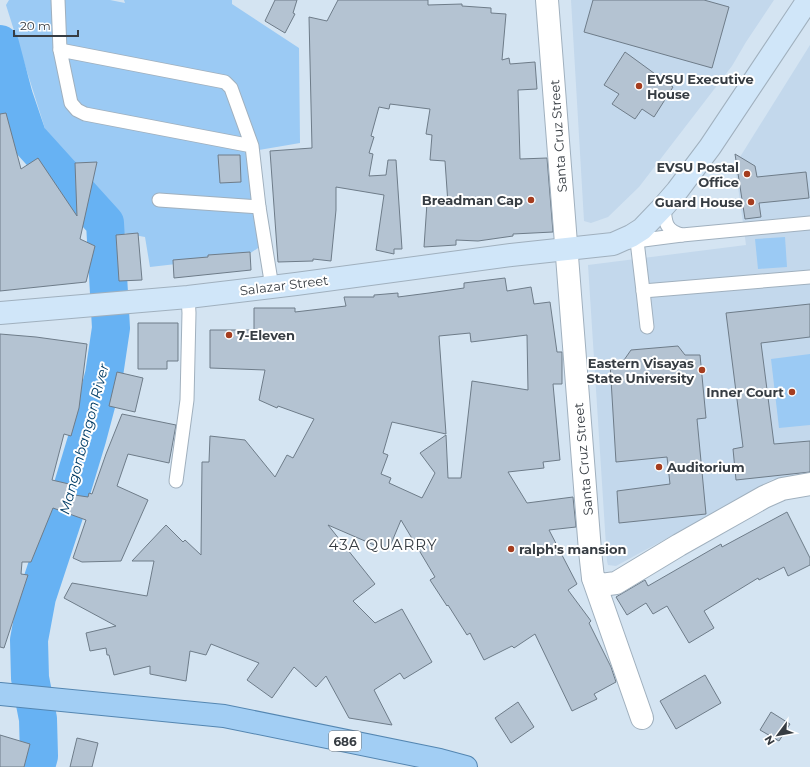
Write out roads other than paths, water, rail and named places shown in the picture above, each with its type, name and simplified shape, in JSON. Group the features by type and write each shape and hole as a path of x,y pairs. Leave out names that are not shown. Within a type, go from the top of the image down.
{"main road":[{"name":"686","path":"7,694 224,716 440,760 466,767"}],"street":[{"name":"Santa Cruz Street","path":"547,0 593,578 642,718"},
{"name":"Salazar Street","path":"0,313 188,297 566,248 613,244 642,229 664,206 710,147 808,0"},
{"path":"593,578 602,585 616,583 686,541 764,498 782,489 810,484"}],"lane":[{"path":"58,0 60,50 71,103 77,110 85,114 252,146"},
{"path":"60,50 225,82 231,88 235,95 252,146 259,207 272,287"},
{"path":"159,200 259,207"},
{"path":"664,206 665,220 671,231 676,234 684,235"},
{"path":"613,244 684,235 810,223"},
{"path":"636,241 647,327"},
{"path":"643,291 810,277"},
{"path":"176,480 187,400 188,297"}],"waterway":[{"name":"Mangonbangon River","path":"0,44 14,97 28,138 105,223 111,328 104,375 65,512 37,597 29,640 30,678 38,719 39,756 36,767"}],"place":[{"name":"EVSU Executive House","path":"639,86"},
{"name":"EVSU Postal Office","path":"747,174"},
{"name":"Breadman Cap","path":"531,200"},
{"name":"Guard House","path":"751,202"},
{"name":"7-Eleven","path":"229,335"},
{"name":"Eastern Visayas State University","path":"702,370"},
{"name":"Inner Court","path":"792,392"},
{"name":"Auditorium","path":"659,467"},
{"name":"ralph's mansion","path":"511,549"}],"district":[{"name":"43A QUARRY","path":"383,544"}]}
